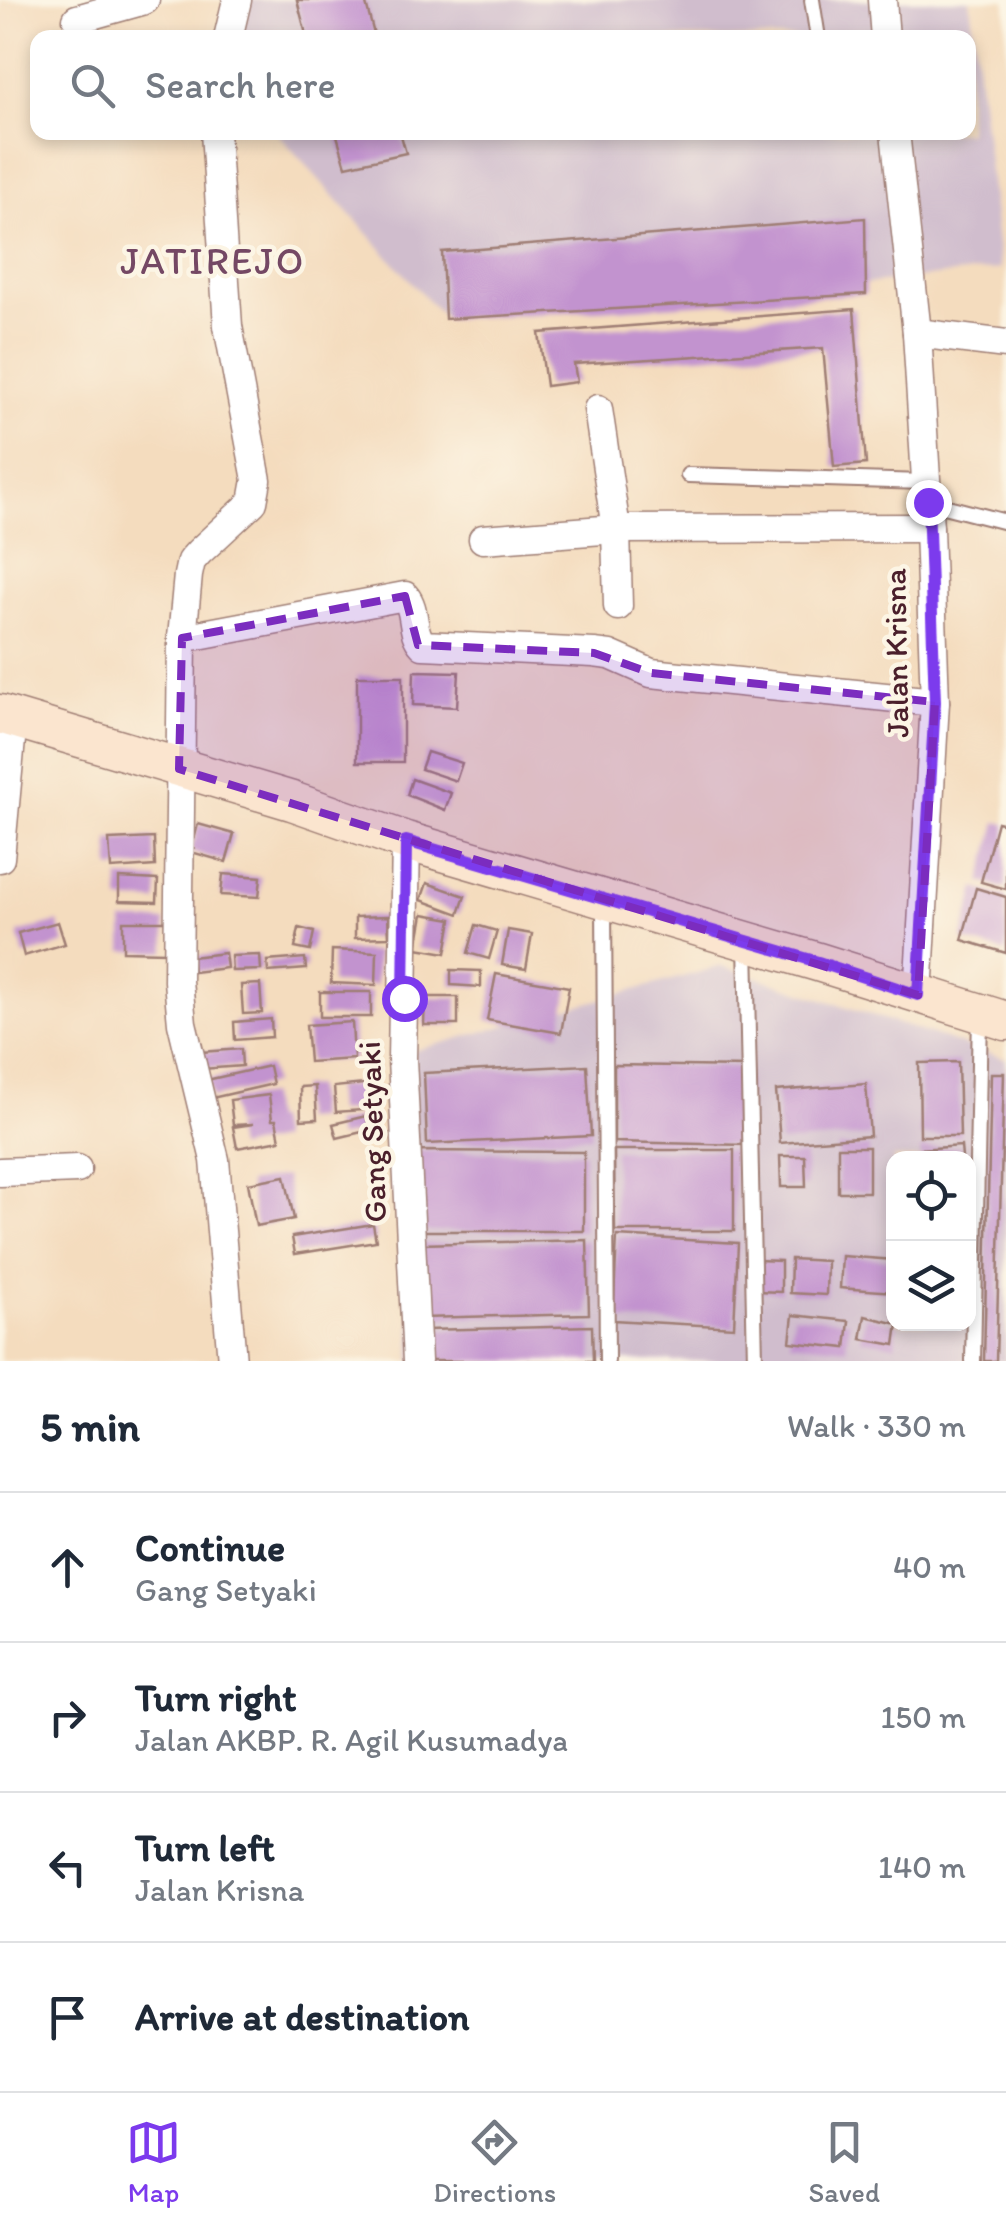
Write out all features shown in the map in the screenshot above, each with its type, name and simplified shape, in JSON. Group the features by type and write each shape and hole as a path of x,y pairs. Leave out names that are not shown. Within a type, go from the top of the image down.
{"main road":[{"path":"6,716 993,1017"}],"street":[{"path":"77,19 145,0"},
{"path":"230,30 236,0"},
{"path":"882,0 885,30"},
{"path":"216,140 228,326 257,480 256,492 246,510 191,561 182,638 178,981 182,1022 215,1160 232,1361"},
{"name":"Jalan Krisna","path":"896,140 917,333 935,702 918,995"},
{"path":"917,333 1006,344"},
{"path":"598,409 616,530 618,606"},
{"path":"483,539 927,504"},
{"path":"182,638 404,596 410,601 422,646 594,652 651,672 935,702"},
{"path":"0,858 6,716"},
{"name":"Gang Setyaki","path":"406,841 402,1059 417,1361"},
{"path":"0,1172 76,1169"}],"lane":[{"path":"812,0 817,30"},
{"path":"688,475 927,504 1006,522"},
{"path":"604,900 608,1361"},
{"path":"746,941 755,1361"},
{"path":"973,1361 993,1017"}],"highlighted area":[{"path":"405,596 418,645 594,653 651,673 935,702 918,995 179,769 182,638"}],"shaded area":[{"path":"243,0 970,0 973,30 236,30"},
{"path":"976,54 1000,269 666,306 445,319 283,140 976,140"},
{"path":"722,966 1006,1059 1006,1361 411,1361 413,1051"}],"building":[{"path":"297,0 365,0 373,30 305,30"},
{"path":"338,140 402,140 406,153 346,166"},
{"path":"865,218 866,294 445,319 442,252"},
{"path":"854,309 866,464 834,467 823,348 574,364 577,382 546,386 539,333"},
{"path":"414,671 459,672 457,707 413,705"},
{"path":"357,676 403,676 403,762 357,762"},
{"path":"427,752 462,763 456,781 421,769"},
{"path":"412,779 451,793 445,810 407,795"},
{"path":"997,822 1006,824 1006,889 981,882"},
{"path":"198,824 234,834 226,862 191,852"},
{"path":"154,838 155,866 111,869 109,840"},
{"path":"223,874 261,877 259,897 221,895"},
{"path":"119,878 158,880 157,902 119,901"},
{"path":"427,883 465,896 459,914 421,900"},
{"path":"976,888 1006,897 1006,953 962,940"},
{"path":"423,914 452,919 446,953 417,948"},
{"path":"388,916 389,937 355,938 355,917"},
{"path":"123,921 165,921 166,952 123,951"},
{"path":"58,922 65,944 24,956 18,933"},
{"path":"476,925 497,931 489,959 468,953"},
{"path":"299,928 314,932 310,951 295,948"},
{"path":"508,930 532,934 526,969 502,965"},
{"path":"332,950 377,952 376,985 331,983"},
{"path":"225,953 227,968 193,972 191,957"},
{"path":"260,955 261,970 232,971 231,956"},
{"path":"305,958 306,969 268,972 267,961"},
{"path":"451,970 481,971 481,987 451,985"},
{"path":"496,974 569,987 561,1033 487,1020"},
{"path":"260,984 262,1013 243,1014 241,985"},
{"path":"320,992 371,992 371,1017 320,1017"},
{"path":"425,997 458,997 458,1025 424,1025"},
{"path":"271,1019 272,1037 235,1040 234,1022"},
{"path":"352,1022 354,1059 309,1062 306,1025"},
{"path":"241,1049 242,1066 202,1069 201,1052"},
{"path":"958,1062 960,1136 920,1136 919,1063"},
{"path":"587,1065 591,1136 427,1144 424,1073"},
{"path":"614,1065 748,1067 747,1145 614,1142"},
{"path":"269,1066 273,1084 212,1098 207,1080"},
{"path":"991,1073 1004,1073 996,1361 984,1361"},
{"path":"373,1083 375,1109 336,1112 334,1087"},
{"path":"866,1084 870,1136 780,1143 776,1091"},
{"path":"315,1086 317,1119 301,1120 300,1087"},
{"path":"269,1095 272,1120 276,1120 280,1140 237,1148 233,1127 253,1124 233,1125 230,1100"},
{"path":"366,1116 370,1130 337,1138 333,1124"},
{"path":"961,1146 961,1151 920,1151"},
{"path":"838,1147 869,1147 869,1192 838,1192"},
{"path":"614,1150 734,1150 734,1231 615,1231"},
{"path":"415,1151 584,1152 584,1231 416,1231"},
{"path":"780,1156 805,1156 806,1187 781,1187"},
{"path":"285,1176 294,1219 256,1226 248,1183"},
{"path":"373,1224 376,1241 295,1254 292,1237"},
{"path":"617,1236 738,1243 734,1327 613,1320"},
{"path":"587,1240 589,1314 421,1318 420,1244"},
{"path":"842,1256 886,1259 886,1291 840,1288"},
{"path":"791,1259 827,1261 826,1295 790,1293"},
{"path":"757,1260 781,1261 781,1292 757,1291"},
{"path":"793,1315 849,1321 846,1348 790,1342"},
{"path":"865,1316 886,1321 886,1331 897,1331 895,1345 861,1339"},
{"path":"592,1326 593,1361 426,1361 425,1330"}],"district":[{"name":"JATIREJO","path":"213,261"}],"route":[{"path":"404,998 406,841 918,995 935,702 928,502"}]}
